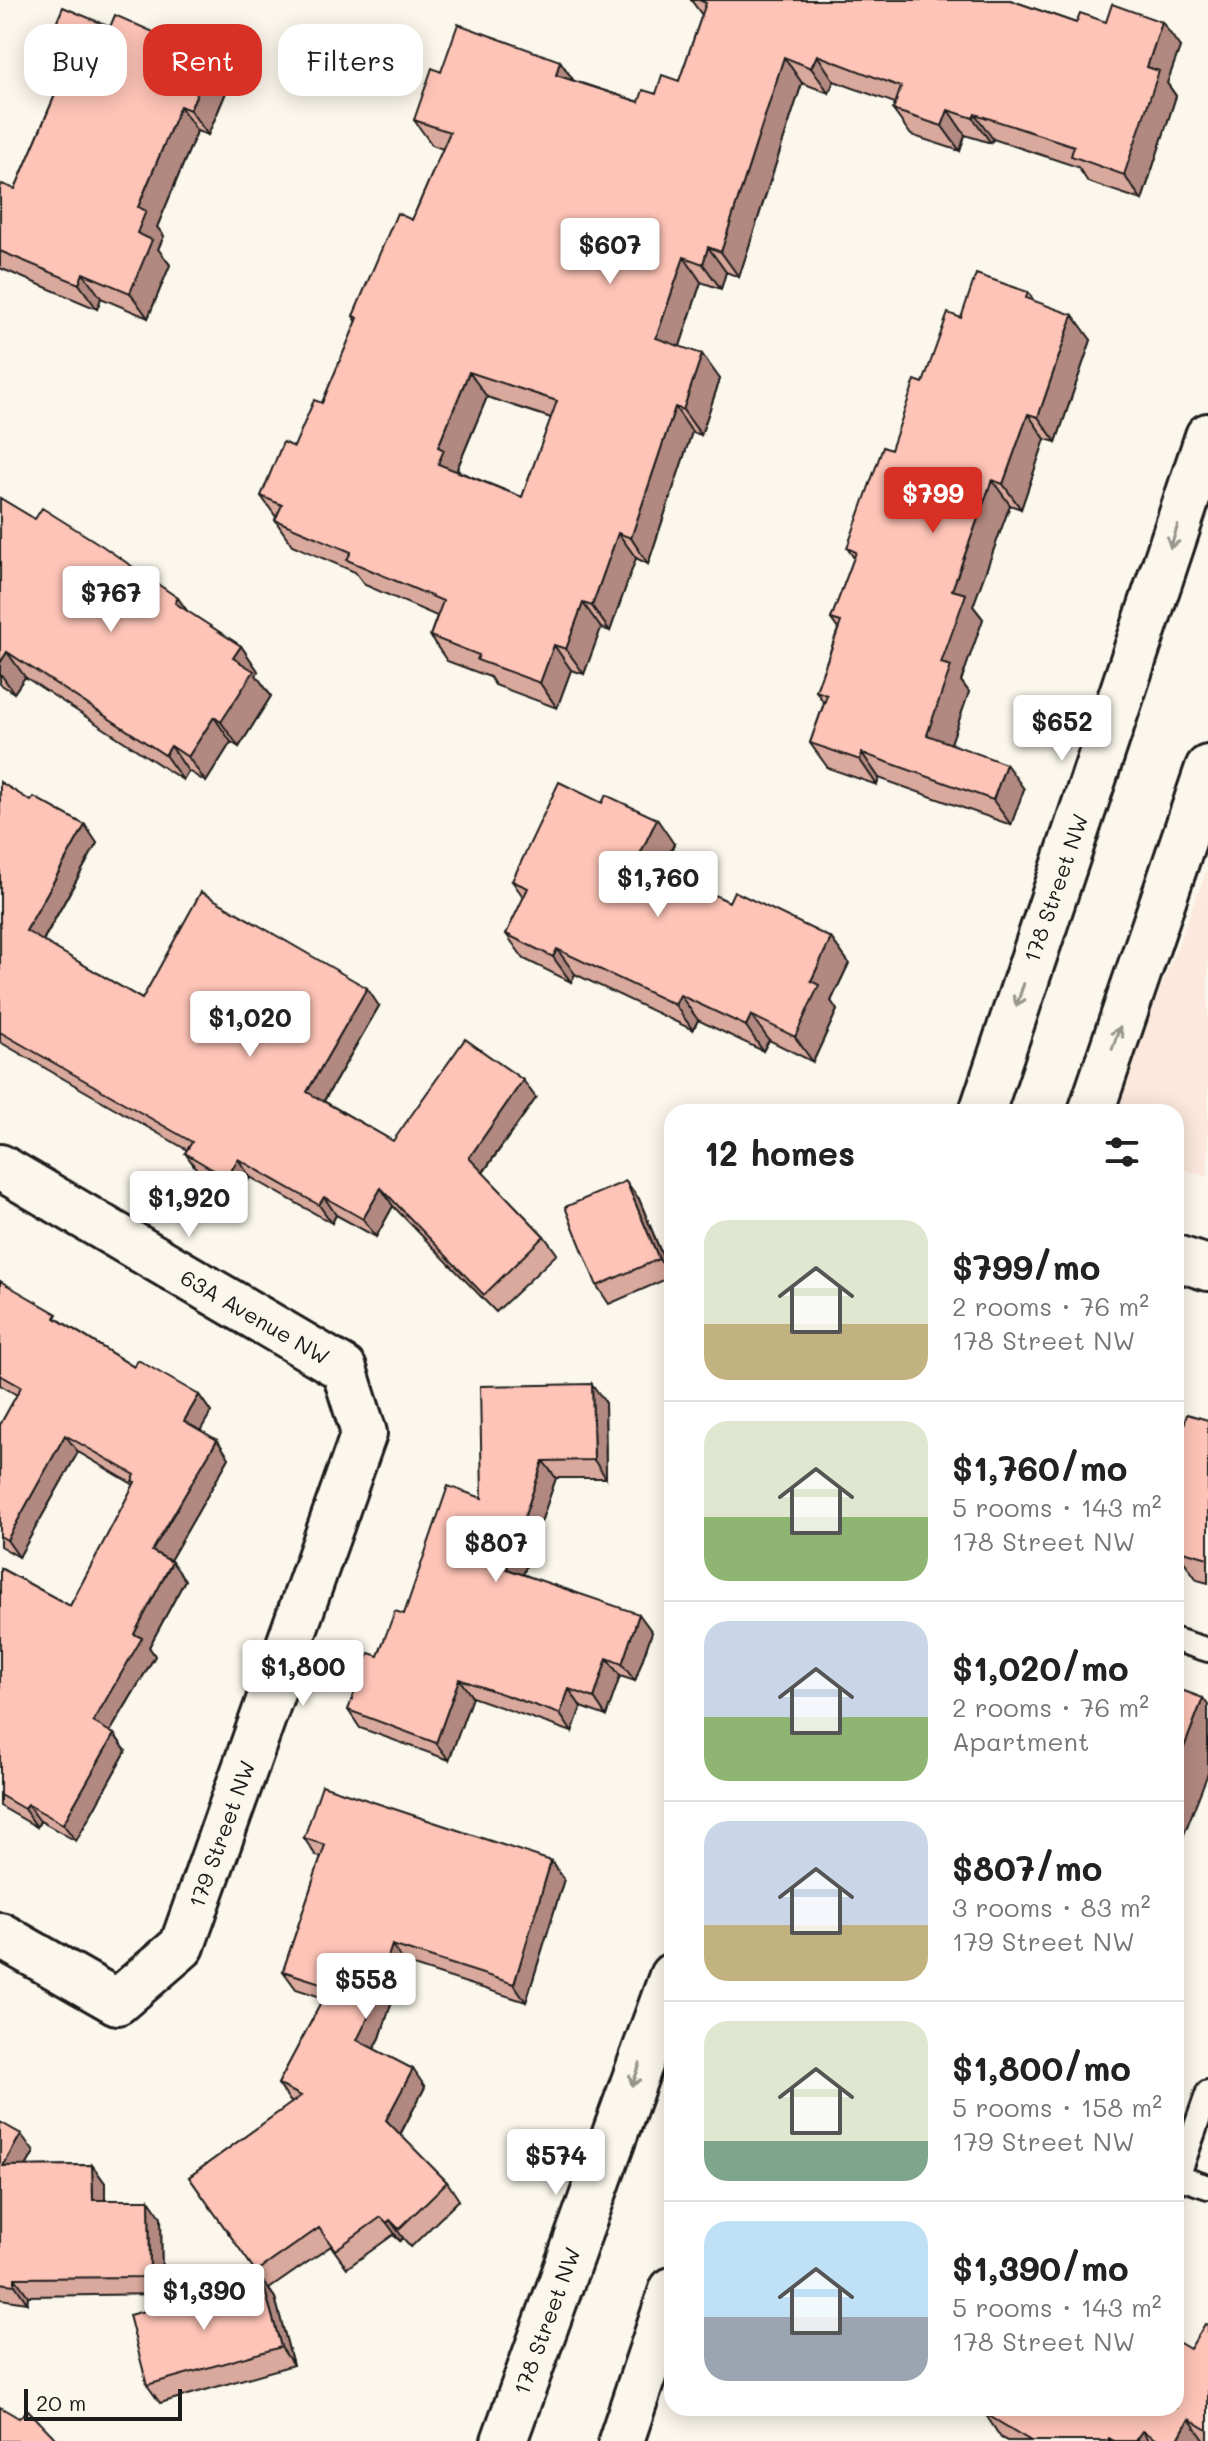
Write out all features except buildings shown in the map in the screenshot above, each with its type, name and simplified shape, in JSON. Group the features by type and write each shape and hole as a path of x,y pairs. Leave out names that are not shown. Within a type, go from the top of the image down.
{"main road":[{"name":"178 Street NW","path":"985,1104 1208,436"},
{"path":"1094,1104 1208,768"},
{"name":"63A Avenue NW","path":"0,1167 344,1369"},
{"path":"1184,1260 1208,1268"},
{"name":"179 Street NW","path":"0,1935 117,2002 182,1946 364,1433 344,1369"},
{"name":"178 Street NW","path":"504,2441 664,1998"},
{"path":"621,2441 664,2314"}],"lane":[{"path":"1184,1642 1208,1650"},
{"path":"1184,2160 1208,2092"},
{"path":"1184,2179 1208,2187"}],"shaded area":[{"path":"1208,867 1208,1177 1184,1170 1184,1104 1116,1104"}]}
